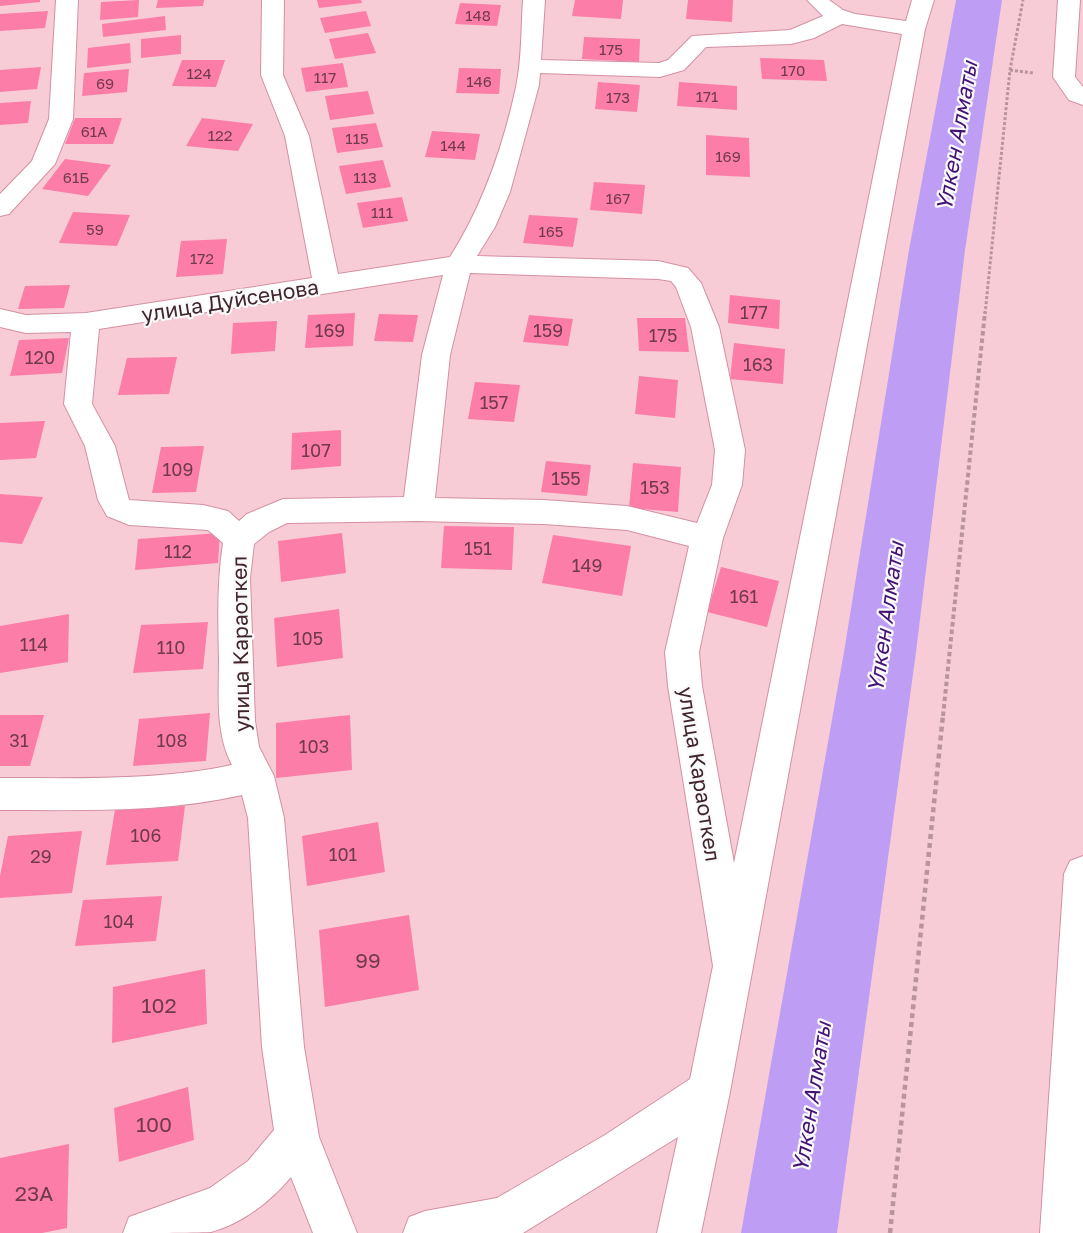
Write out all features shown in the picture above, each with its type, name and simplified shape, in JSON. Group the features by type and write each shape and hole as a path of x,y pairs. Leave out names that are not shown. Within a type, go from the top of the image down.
{"street":[{"path":"0,208 43,164 61,119 67,0"},
{"path":"273,0 272,75 297,136 327,286"},
{"path":"418,509 436,355 459,264 482,227 498,192 528,85 534,0"},
{"path":"818,0 821,6 839,17"},
{"path":"1069,0 1064,77 1077,95 1083,98"},
{"path":"530,66 660,70 676,65 700,41 791,37 806,33 839,17 919,14 709,1092 678,1233"},
{"name":"улица Дуйсенова","path":"0,318 26,324 86,322 459,264 658,270 679,274"},
{"name":"улица Караоткел","path":"679,274 688,283 705,327 730,450 727,485 707,538 682,652 685,686 732,965"},
{"path":"86,322 78,404 100,446 113,500 118,508 129,513 203,516 217,520 239,539"},
{"name":"улица Караоткел","path":"335,1233 297,1137 283,1047 266,818 256,776 242,749 237,721 234,578 239,539 258,523 283,511 418,509 544,512 627,518 707,538"},
{"path":"0,794 98,794 193,788 256,776"},
{"path":"1062,1233 1083,874"},
{"path":"425,1233 504,1219 620,1150 709,1092"},
{"path":"145,1233 223,1206 263,1176 297,1137"}],"path":[{"path":"890,1233 1010,70 1023,0"}],"building":[{"path":"0,0 40,0 40,2 0,6"},
{"path":"139,0 138,17 100,20 101,2"},
{"path":"158,0 204,0 203,6 156,8"},
{"path":"317,0 361,0 362,3 319,8"},
{"path":"575,0 623,0 621,19 572,16"},
{"path":"688,0 733,0 732,22 686,19"},
{"path":"460,3 501,5 497,26 455,24"},
{"path":"48,11 45,28 0,31 0,14"},
{"path":"366,11 371,26 325,33 320,18"},
{"path":"165,16 166,30 103,37 102,24"},
{"path":"368,33 376,53 335,59 329,39"},
{"path":"181,35 181,54 141,58 141,39"},
{"path":"584,37 640,39 639,62 582,59"},
{"path":"130,43 131,63 87,68 88,48"},
{"path":"760,58 824,60 827,81 762,79"},
{"path":"182,60 225,60 216,87 172,86"},
{"path":"343,63 348,87 306,92 301,68"},
{"path":"41,67 37,89 0,92 0,70"},
{"path":"459,68 501,69 499,94 456,93"},
{"path":"129,69 127,92 82,96 84,73"},
{"path":"598,82 640,85 637,112 595,109"},
{"path":"679,82 737,86 737,110 677,106"},
{"path":"368,91 374,114 330,120 325,96"},
{"path":"31,101 28,123 0,125 0,103"},
{"path":"75,118 122,118 113,144 65,144"},
{"path":"202,118 253,124 238,151 186,146"},
{"path":"376,123 383,147 337,153 332,128"},
{"path":"432,131 480,134 475,160 425,157"},
{"path":"706,135 749,138 750,177 706,175"},
{"path":"65,159 111,165 88,196 42,189"},
{"path":"383,160 391,187 346,194 339,166"},
{"path":"594,182 645,185 642,214 590,210"},
{"path":"402,197 408,221 363,228 357,203"},
{"path":"73,212 130,215 117,246 59,243"},
{"path":"529,215 578,218 573,247 523,243"},
{"path":"227,239 223,274 176,277 181,241"},
{"path":"70,285 64,308 18,309 25,286"},
{"path":"730,295 780,300 779,329 728,323"},
{"path":"355,313 353,346 305,348 308,315"},
{"path":"379,314 418,315 413,342 374,341"},
{"path":"529,315 573,319 568,346 523,342"},
{"path":"637,318 685,318 689,352 639,351"},
{"path":"277,321 275,351 231,354 233,323"},
{"path":"69,338 62,373 10,376 19,340"},
{"path":"734,343 785,349 783,384 730,379"},
{"path":"177,357 169,394 118,395 127,358"},
{"path":"639,376 678,380 675,418 635,414"},
{"path":"475,382 520,385 514,422 468,419"},
{"path":"45,421 36,458 0,460 0,423"},
{"path":"341,430 341,466 291,470 292,433"},
{"path":"204,446 196,492 152,493 161,447"},
{"path":"546,461 591,465 587,496 541,492"},
{"path":"633,463 681,467 678,512 629,508"},
{"path":"0,494 43,497 22,544 0,542"},
{"path":"444,526 514,527 512,570 441,568"},
{"path":"220,533 218,563 135,570 138,539"},
{"path":"342,533 346,573 281,582 278,541"},
{"path":"553,535 631,546 622,596 542,583"},
{"path":"721,567 779,581 767,627 707,612"},
{"path":"339,609 343,658 277,667 274,618"},
{"path":"69,614 68,662 0,673 0,626"},
{"path":"208,622 203,669 133,673 141,625"},
{"path":"210,713 206,761 133,766 139,719"},
{"path":"0,715 44,715 30,766 0,766"},
{"path":"350,715 352,770 276,778 276,723"},
{"path":"185,806 178,861 106,865 115,809"},
{"path":"378,822 385,872 307,886 302,836"},
{"path":"82,831 72,893 0,898 0,876 8,836"},
{"path":"162,896 156,941 75,946 83,900"},
{"path":"409,915 419,990 325,1007 319,930"},
{"path":"205,969 207,1024 112,1043 113,987"},
{"path":"188,1087 194,1140 119,1162 114,1108"},
{"path":"69,1144 67,1228 42,1233 0,1233 0,1158"}],"waterway":[{"name":"Үлкен Алматы","path":"789,1233 880,652 937,250 979,0"}]}
